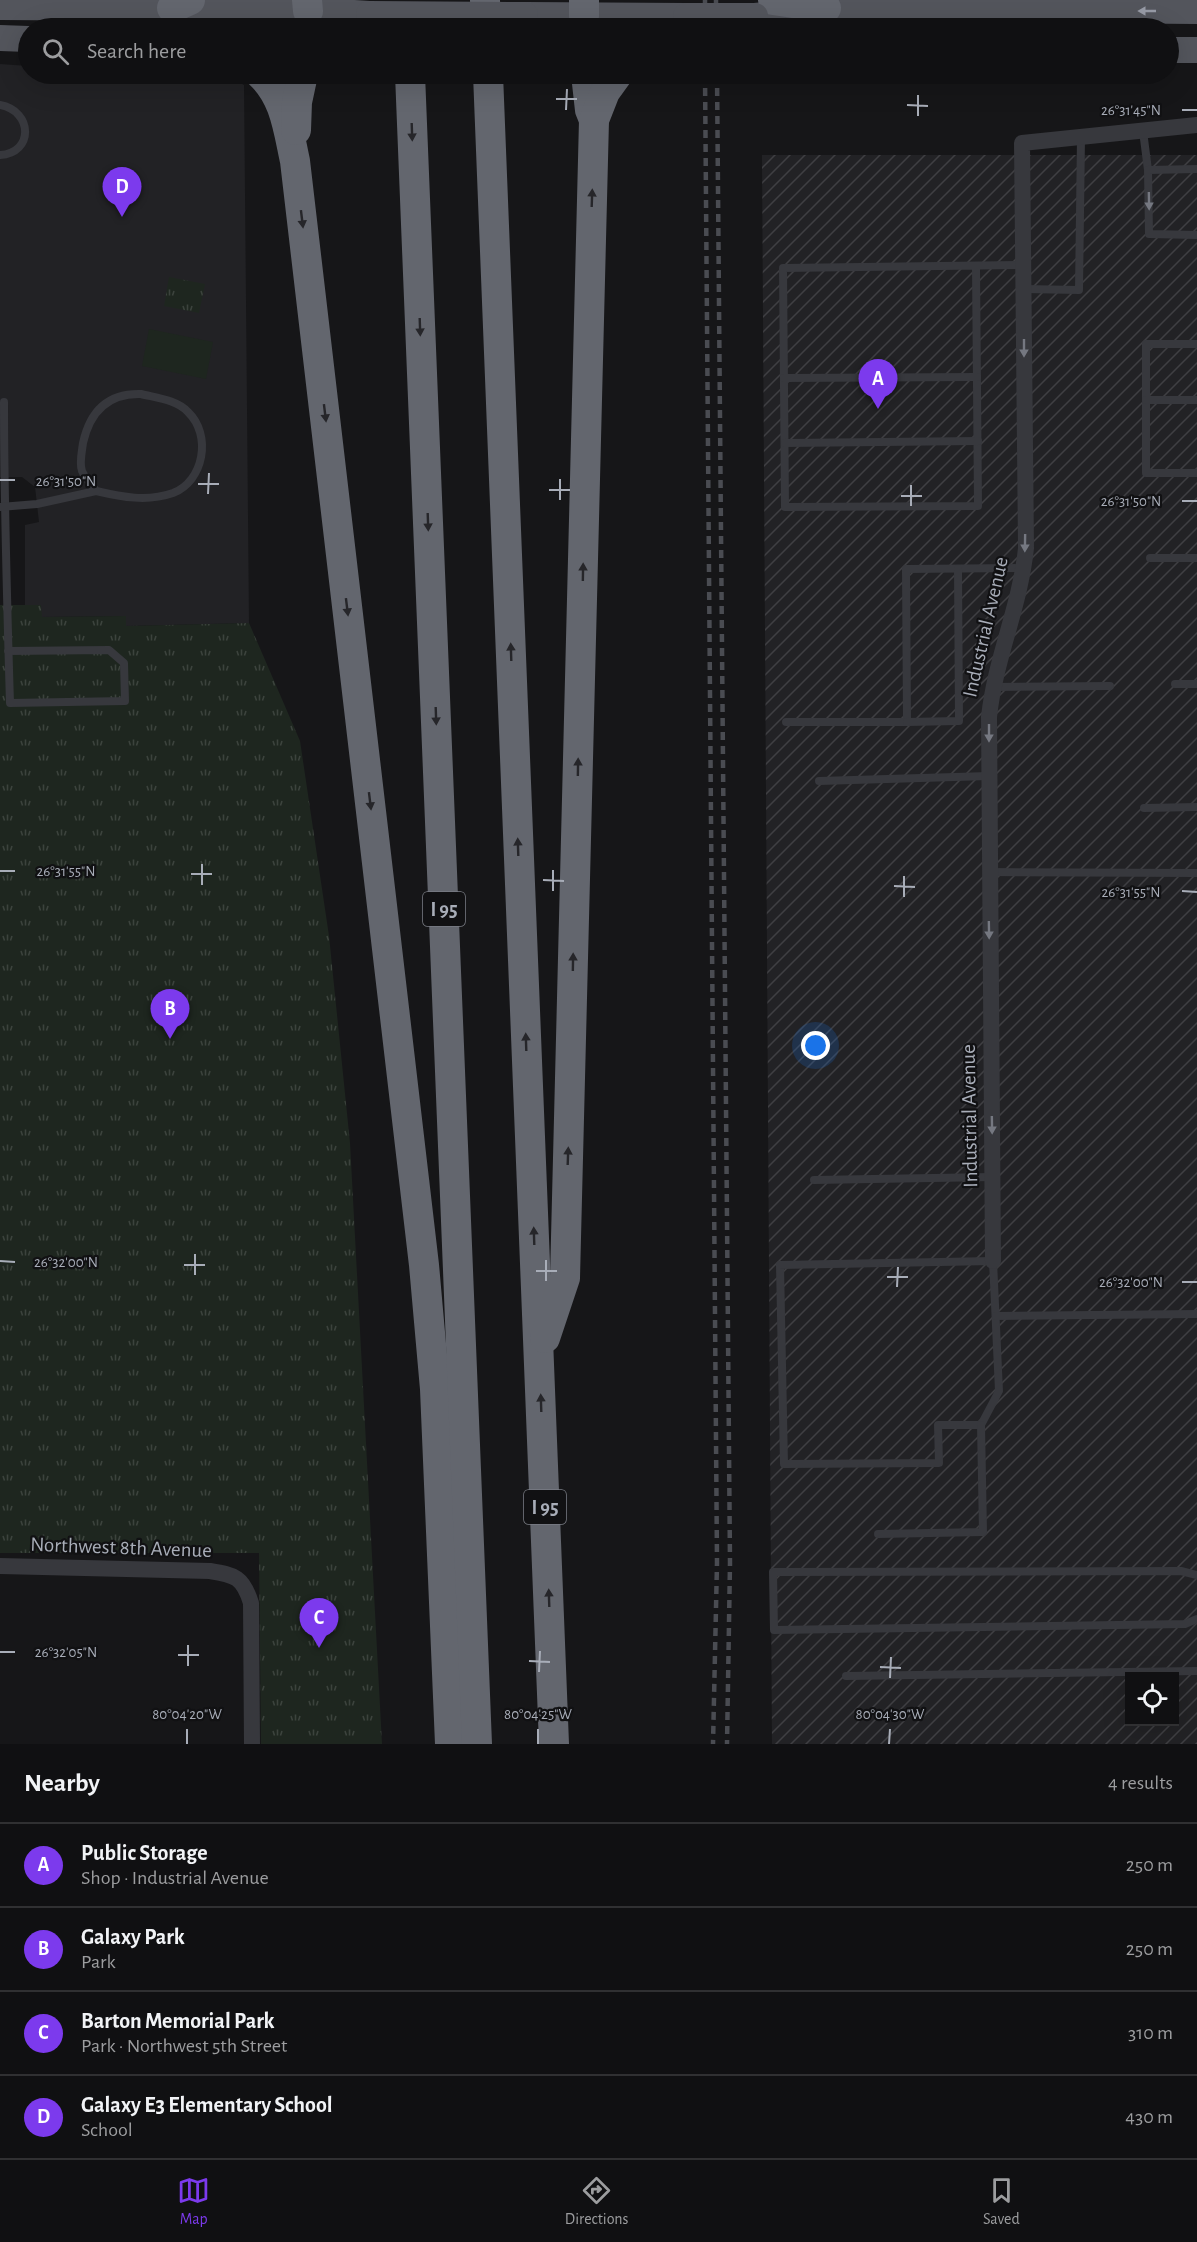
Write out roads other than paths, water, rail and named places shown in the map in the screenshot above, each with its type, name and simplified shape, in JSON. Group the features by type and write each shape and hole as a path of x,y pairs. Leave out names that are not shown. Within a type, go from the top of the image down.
{"highway":[{"path":"407,0 408,18"},
{"path":"485,0 486,18"},
{"path":"773,0 826,8"},
{"path":"270,84 283,106 295,161 424,1265 435,1389 450,1744"},
{"path":"295,161 296,113 301,84"},
{"name":"I 95","path":"410,84 477,1744"},
{"name":"I 95","path":"488,84 554,1744"},
{"path":"587,84 590,110 594,120"},
{"path":"539,1358 564,1278 594,120 605,92 611,84"}],"main road":[{"path":"0,7 181,4 308,13 686,16 755,16 826,8 1197,11"},
{"path":"0,38 18,39"},
{"path":"1179,50 1197,50"}],"street":[{"name":"Industrial Avenue","path":"993,1261 989,717 992,687 1019,597 1024,568 1022,143 1197,125"},
{"name":"Northwest 8th Avenue","path":"0,1566 210,1571 230,1575 239,1580 247,1588 251,1603 252,1744"}],"lane":[{"path":"0,105 17,112 25,126 22,143 17,150 0,155"},
{"path":"1143,131 1148,170 1149,234 1197,235"},
{"path":"1023,289 1079,290 1081,137"},
{"path":"1148,170 1197,169"},
{"path":"976,266 978,506 785,507 783,268 976,266 1023,266"},
{"path":"1197,344 1146,344 1146,473 1197,472"},
{"path":"784,378 977,377"},
{"path":"3,507 37,504 96,491 129,499 155,497 183,488 199,469 201,456 198,426 188,411 172,401 141,394 119,395 104,403 88,425 82,451 81,470 96,491"},
{"path":"1146,400 1197,400"},
{"path":"4,402 3,507 8,651 10,703 125,701 124,663 109,650 8,651"},
{"path":"784,443 978,441"},
{"path":"1150,558 1197,558"},
{"path":"907,722 906,569 1024,568"},
{"path":"786,722 958,721 958,569"},
{"path":"1175,684 1197,684"},
{"path":"992,687 1110,686"},
{"path":"819,781 989,776"},
{"path":"1144,808 1197,807"},
{"path":"989,872 1197,873"},
{"path":"814,1180 992,1177"},
{"path":"878,1534 983,1532 981,1425 999,1391 993,1261 780,1265 784,1464 939,1463 938,1425 981,1425"},
{"path":"996,1316 1197,1314"},
{"path":"1197,1575 1181,1571 773,1572 774,1630 1185,1624 1197,1619"},
{"path":"846,1676 1197,1671"}],"railway":[{"path":"705,0 705,18"},
{"path":"716,0 716,18"},
{"path":"705,84 717,1563 713,1744"},
{"path":"717,84 730,1563 727,1744"}],"place":[{"name":"Galaxy E3 Elementary School","path":"122,217"},
{"name":"Public Storage","path":"878,409"},
{"name":"Galaxy Park","path":"170,1039"},
{"name":"Barton Memorial Park","path":"319,1648"}]}
